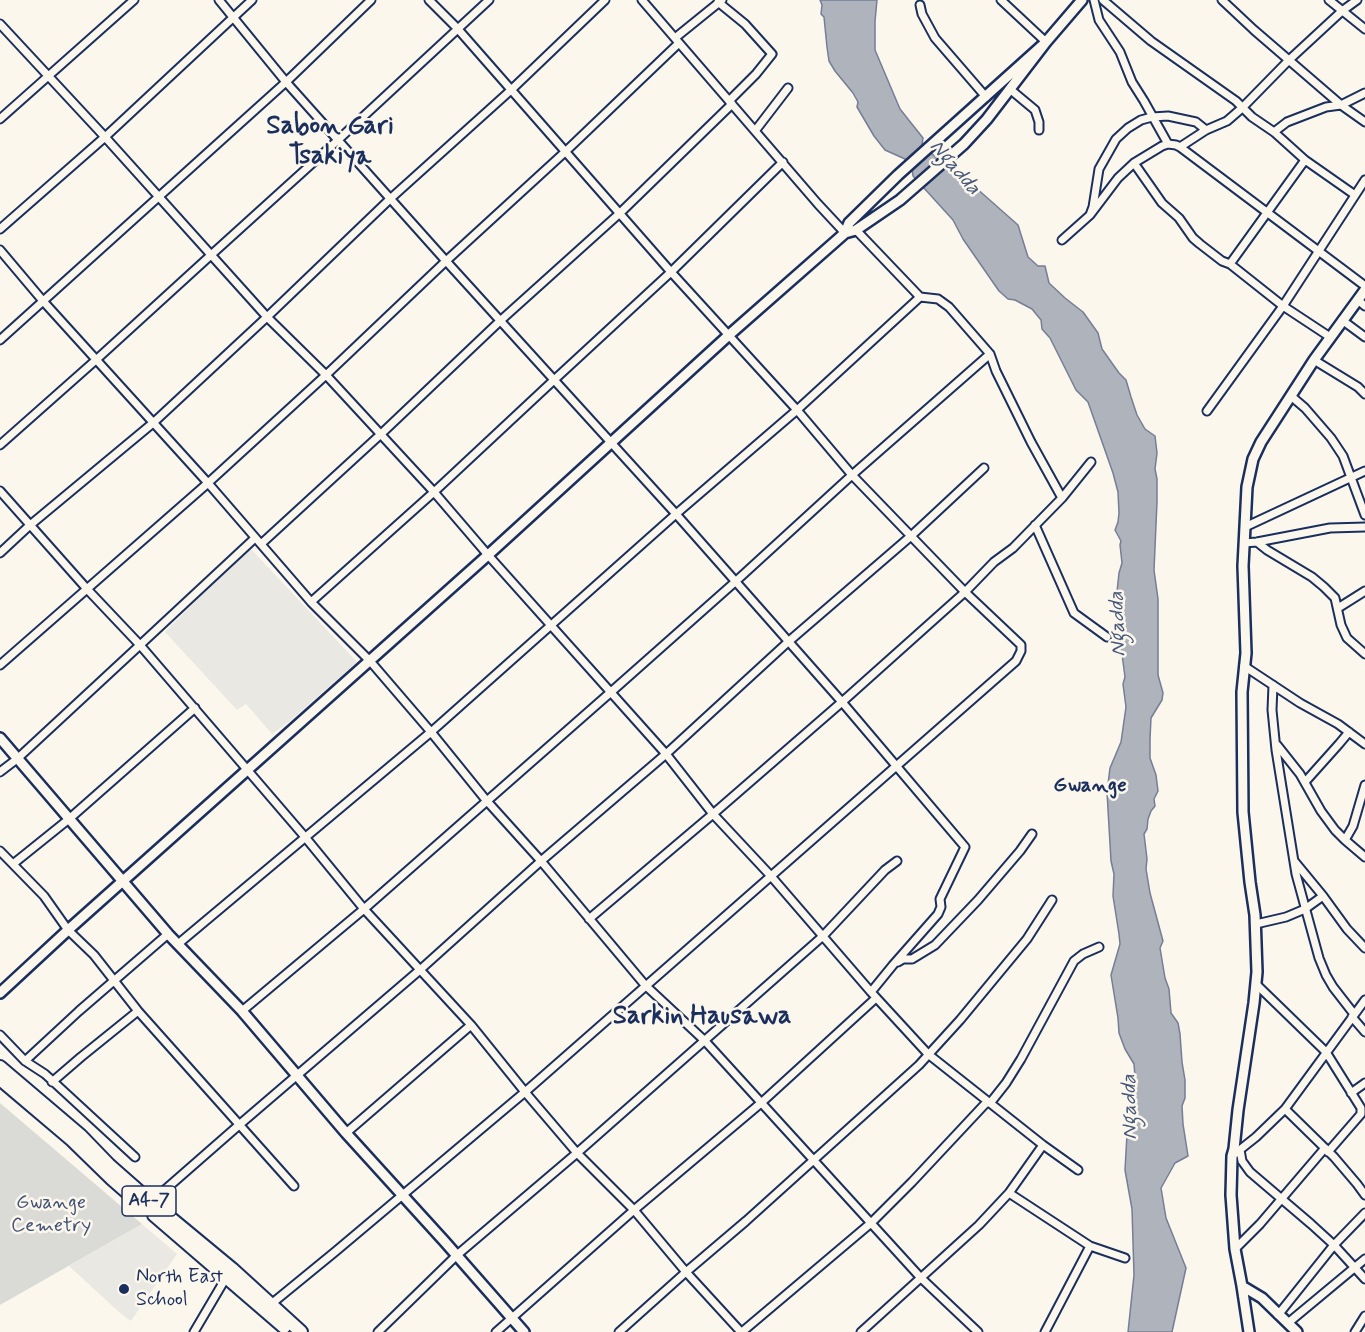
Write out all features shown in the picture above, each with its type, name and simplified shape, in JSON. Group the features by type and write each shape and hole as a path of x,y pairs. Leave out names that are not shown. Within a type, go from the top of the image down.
{"highway":[{"name":"A4-7","path":"0,1067 80,1135 109,1165 151,1202 232,1269 289,1332"},
{"name":"A4-7","path":"0,1079 72,1140 111,1179 227,1276 301,1332"}],"main road":[{"path":"0,993 488,555 729,335 845,233 856,230 900,200 964,144 1011,90 1079,1"},
{"path":"845,233 849,222 1046,42"},
{"path":"1249,1332 1234,1249 1232,1214 1236,1153 1234,1149 1256,984 1257,946 1243,812 1242,692 1246,653 1243,566 1247,487 1253,459 1261,442 1342,320 1361,303 1365,288"},
{"path":"0,738 168,934 242,1011 346,1133 524,1332"},
{"path":"1242,1286 1262,1298 1297,1332"}],"street":[{"path":"0,119 135,0"},
{"path":"219,0 286,82 676,514 842,702 965,847 940,899 941,906 938,914 892,965 874,995 761,1103 634,1210 496,1332"},
{"path":"0,230 105,137 252,0"},
{"path":"0,340 286,82 371,0"},
{"path":"268,1307 525,1092 1016,661 1021,651 1021,645 965,592 852,475 729,335 671,273 457,28 429,0"},
{"path":"0,445 98,359 489,0"},
{"path":"0,553 153,423 390,199 511,90 604,0"},
{"path":"642,0 845,233"},
{"path":"1001,0 1046,42"},
{"path":"1094,0 1099,20 1120,52 1132,82 1168,144"},
{"path":"1103,0 1151,41 1274,132 1305,160 1355,195"},
{"path":"1222,0 1341,105 1365,122"},
{"path":"1329,0 1365,29"},
{"path":"1180,147 1206,130 1227,121 1289,60 1357,0"},
{"path":"0,665 326,375 565,152 720,1 772,54 756,74 620,213 500,321 261,544"},
{"path":"920,5 922,14 935,38 986,97"},
{"path":"0,24 267,317 326,375 435,492 488,555 666,754 713,814 771,874 874,995 928,1054 1078,1170"},
{"path":"755,131 788,88"},
{"path":"1011,90 1035,110 1039,130"},
{"path":"1274,132 1287,122 1326,107 1341,105 1365,93"},
{"path":"1090,215 1099,169 1116,139 1128,128 1140,120 1168,117 1196,122 1206,130"},
{"path":"1062,240 1090,215 1118,178 1134,163 1168,144 1180,147 1365,288"},
{"path":"1230,264 1305,160"},
{"path":"311,602 435,492 671,273 783,162"},
{"path":"1134,163 1162,204 1179,219 1193,238 1283,306 1330,337"},
{"path":"1207,411 1283,306 1365,180"},
{"path":"856,230 920,297 938,299 949,307 990,354 1026,432 1062,498"},
{"path":"0,250 311,602 370,661 645,985 705,1041 921,1278 978,1332"},
{"path":"178,944 431,732 796,410 920,297"},
{"path":"1342,320 1365,338"},
{"path":"242,1011 364,909 990,354"},
{"path":"1314,360 1358,387 1365,394"},
{"path":"1291,396 1305,408 1343,456 1365,515"},
{"path":"589,919 842,702 965,592 994,562 1013,548 1062,498 1091,462"},
{"path":"151,1202 666,754 984,468"},
{"path":"1245,527 1365,471"},
{"path":"0,491 29,526 140,645 195,708 364,909 471,1025 577,1153 634,1210 686,1272 742,1332 871,1223 985,1104 991,1102 1021,1059 1074,961 1098,947"},
{"path":"1035,525 1074,613 1107,637"},
{"path":"1244,543 1312,531 1365,526"},
{"path":"0,772 255,538"},
{"path":"1257,542 1312,578 1335,598 1341,625 1347,638 1365,654"},
{"path":"1338,608 1365,591"},
{"path":"1244,666 1300,703 1338,724 1365,744"},
{"path":"1273,685 1272,710 1276,743 1294,862 1305,909 1326,975 1365,1032"},
{"path":"13,864 69,819 195,708"},
{"path":"1305,782 1349,732"},
{"path":"1276,743 1305,782 1322,811 1345,840 1365,857"},
{"path":"1345,840 1353,826 1365,785"},
{"path":"892,965 903,959 912,959 935,945 978,900 1032,834"},
{"path":"0,851 44,896 68,930 94,955 138,1011 294,1186"},
{"path":"378,1332 457,1255 577,1153 823,936 885,870 897,861"},
{"path":"1294,862 1365,948"},
{"path":"1256,924 1286,917 1305,909 1323,896"},
{"path":"619,1332 919,1065 967,1012 1027,939 1052,900"},
{"path":"25,1061 168,934"},
{"path":"1234,1249 1260,1224 1327,1150 1351,1128 1361,1114 1361,1108 1326,1052 1256,984"},
{"path":"1365,1000 1285,1109 1236,1153 1250,1172 1334,1245 1365,1280"},
{"path":"52,1083 138,1011"},
{"path":"346,1133 471,1025"},
{"path":"0,1035 25,1061 45,1074 52,1083 135,1157"},
{"path":"1351,1093 1365,1083"},
{"path":"1285,1109 1327,1150 1365,1195"},
{"path":"861,1332 978,1225 1009,1193 1043,1145"},
{"path":"1009,1193 1090,1246 1125,1258"},
{"path":"1278,1315 1334,1245 1365,1214"},
{"path":"1045,1332 1090,1246"},
{"path":"1288,1323 1365,1259"},
{"path":"194,1332 227,1276"},
{"path":"1355,1332 1365,1316"}],"shaded area":[{"path":"249,547 357,662 272,734 246,704 237,710 165,632"},
{"name":"North East School","path":"142,1224 177,1254 131,1321 69,1266"}],"green space":[{"name":"Gwange Cemetry","path":"0,1103 142,1224 0,1305"}],"water":[{"name":"Ngadda","path":"820,0 877,0 875,50 900,109 923,138 922,145 957,177 975,187 1018,225 1028,257 1038,266 1045,266 1049,283 1083,312 1098,333 1102,349 1126,380 1137,415 1145,429 1155,436 1157,502 1154,570 1158,599 1158,675 1163,693 1162,700 1151,718 1150,758 1156,775 1158,791 1144,834 1146,869 1163,941 1160,948 1169,989 1171,1013 1178,1023 1180,1034 1185,1080 1185,1098 1182,1106 1183,1124 1188,1156 1175,1163 1161,1188 1166,1218 1186,1268 1172,1332 1128,1332 1134,1275 1132,1209 1125,1170 1130,1100 1135,1077 1134,1064 1119,1033 1111,975 1120,944 1113,896 1114,874 1111,861 1107,792 1110,768 1121,742 1126,707 1119,628 1122,615 1116,601 1122,563 1121,541 1115,530 1119,513 1118,492 1113,473 1088,402 1076,390 1050,338 1042,329 1041,320 1032,309 1008,299 999,291 963,239 953,220 913,176 912,168 905,159 885,150 874,136 857,107 858,102 853,93 829,61"}],"place":[{"name":"North East School","path":"124,1289"}],"district":[{"name":"Sabon Gari Tsakiya","path":"330,143"},
{"name":"Gwange","path":"1090,787"},
{"name":"Sarkin Hausawa","path":"702,1018"}]}
